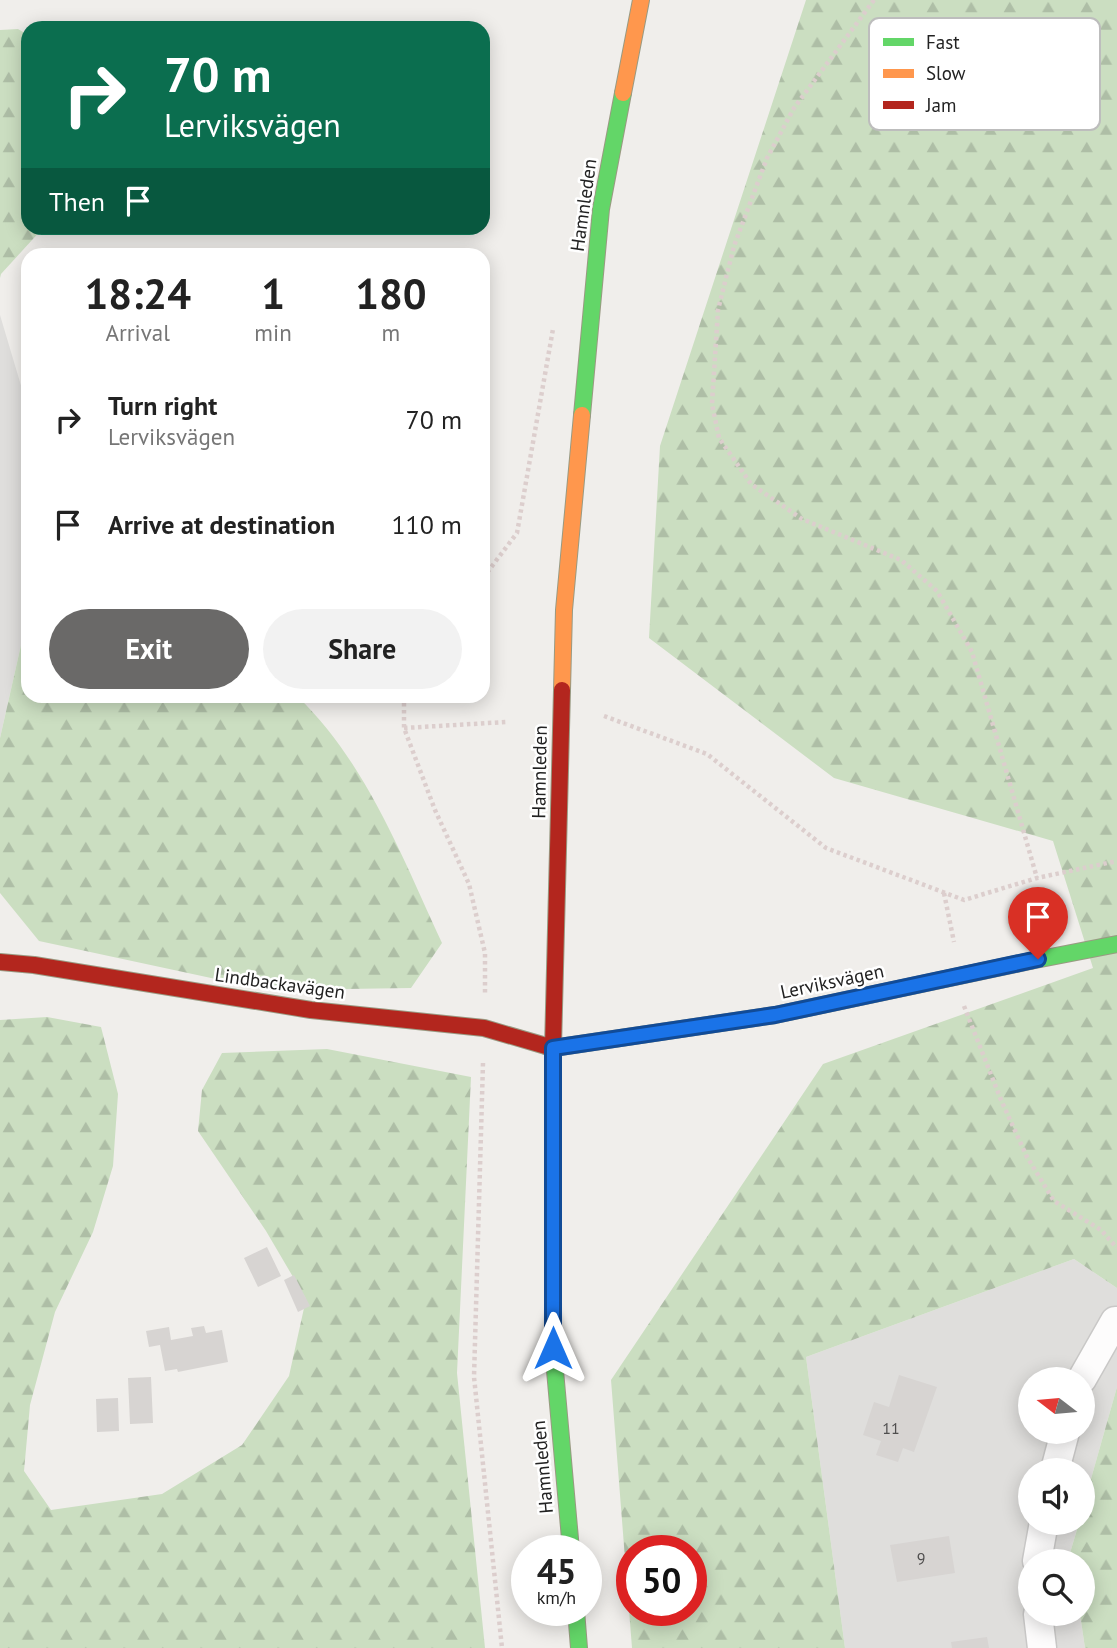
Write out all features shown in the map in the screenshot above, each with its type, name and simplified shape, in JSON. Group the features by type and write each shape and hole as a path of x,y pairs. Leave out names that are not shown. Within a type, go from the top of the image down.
{"main road":[{"name":"Hamnleden","path":"570,1535 553,1348 553,1048 564,610 601,209 642,0"},
{"name":"Lerviksvägen","path":"553,1048 775,1015 960,974 1117,944"},
{"name":"Lindbackavägen","path":"0,962 34,965 311,1010 484,1028 553,1048"},
{"path":"577,1626 579,1648"}],"street":[{"path":"1089,1367 1115,1321"},
{"path":"1039,1626 1042,1648"}],"path":[{"path":"874,0 794,108 767,158 734,246 718,310 712,404 719,438 751,484 802,519 901,560 937,591 972,652 1037,878"},
{"path":"490,569 517,533 554,321"},
{"path":"404,703 404,728 435,810 469,884 485,953 474,1377 502,1648"},
{"path":"604,716 707,754 826,848 964,900 1037,878 1117,861"},
{"path":"404,728 506,722"},
{"path":"944,892 960,974 961,998 1001,1100 1027,1157 1054,1201 1101,1230 1117,1248"}],"shaded area":[{"path":"0,315 21,386 21,645 0,738"},
{"path":"1074,1259 1117,1288 1117,1387 1095,1465 1095,1458 1018,1458 1018,1535 1075,1535 1071,1549 1018,1549 1018,1626 1082,1626 1085,1648 845,1648 806,1357"}],"green space":[{"path":"806,0 1117,0 1117,1288 1074,1259 806,1357 845,1648 632,1648 630,1626 707,1626 707,1535 623,1535 611,1380 823,1064 1093,968 1053,841 834,778 649,638 660,446"},
{"path":"0,30 21,31 21,235 37,235 25,248 21,248 21,252 0,278"},
{"path":"21,645 21,703 304,703 344,751 363,781 397,845 442,943 411,988 345,989 239,984 39,941 0,893 0,738"},
{"path":"47,1017 101,1027 118,1094 113,1166 93,1232 55,1312 30,1405 24,1471 51,1510 162,1494 242,1445 289,1376 306,1299 266,1231 198,1131 202,1090 222,1053 327,1049 471,1077 457,1373 485,1648 0,1648 0,1020"},
{"path":"1117,1387 1117,1648 1085,1648 1082,1626 1095,1626 1095,1549 1071,1549 1075,1535 1095,1535 1095,1465"}],"building":[{"path":"267,1247 281,1276 258,1287 244,1258"},
{"path":"294,1275 310,1306 298,1312 284,1280"},
{"path":"204,1326 206,1333 222,1330 228,1362 178,1372 177,1369 165,1371 160,1345 149,1347 146,1331 169,1327 171,1340 193,1336 191,1328"},
{"path":"899,1375 937,1387 914,1452 903,1448 898,1462 876,1455 881,1441 863,1435 874,1402 889,1407"},
{"path":"151,1377 153,1423 130,1424 128,1378"},
{"path":"118,1398 119,1431 97,1432 96,1399"},
{"path":"949,1536 955,1573 897,1582 890,1545"},
{"path":"987,1637 989,1648 952,1648 951,1642"}],"traffic: fast":[{"path":"582,415 601,209 623,93"},
{"path":"1030,961 1117,944"},
{"path":"553,1245 553,1348 570,1535"},
{"path":"577,1626 579,1648"}],"traffic: slow":[{"path":"623,93 641,0"},
{"path":"562,690 564,610 582,415"},
{"path":"546,1046 553,1048 775,1015 1030,961"}],"traffic: jam":[{"path":"553,1245 553,1048 562,690"},
{"path":"0,962 34,965 311,1010 484,1028 546,1046"}],"route":[{"path":"553,1348 553,1048 775,1015 1038,959"}]}
